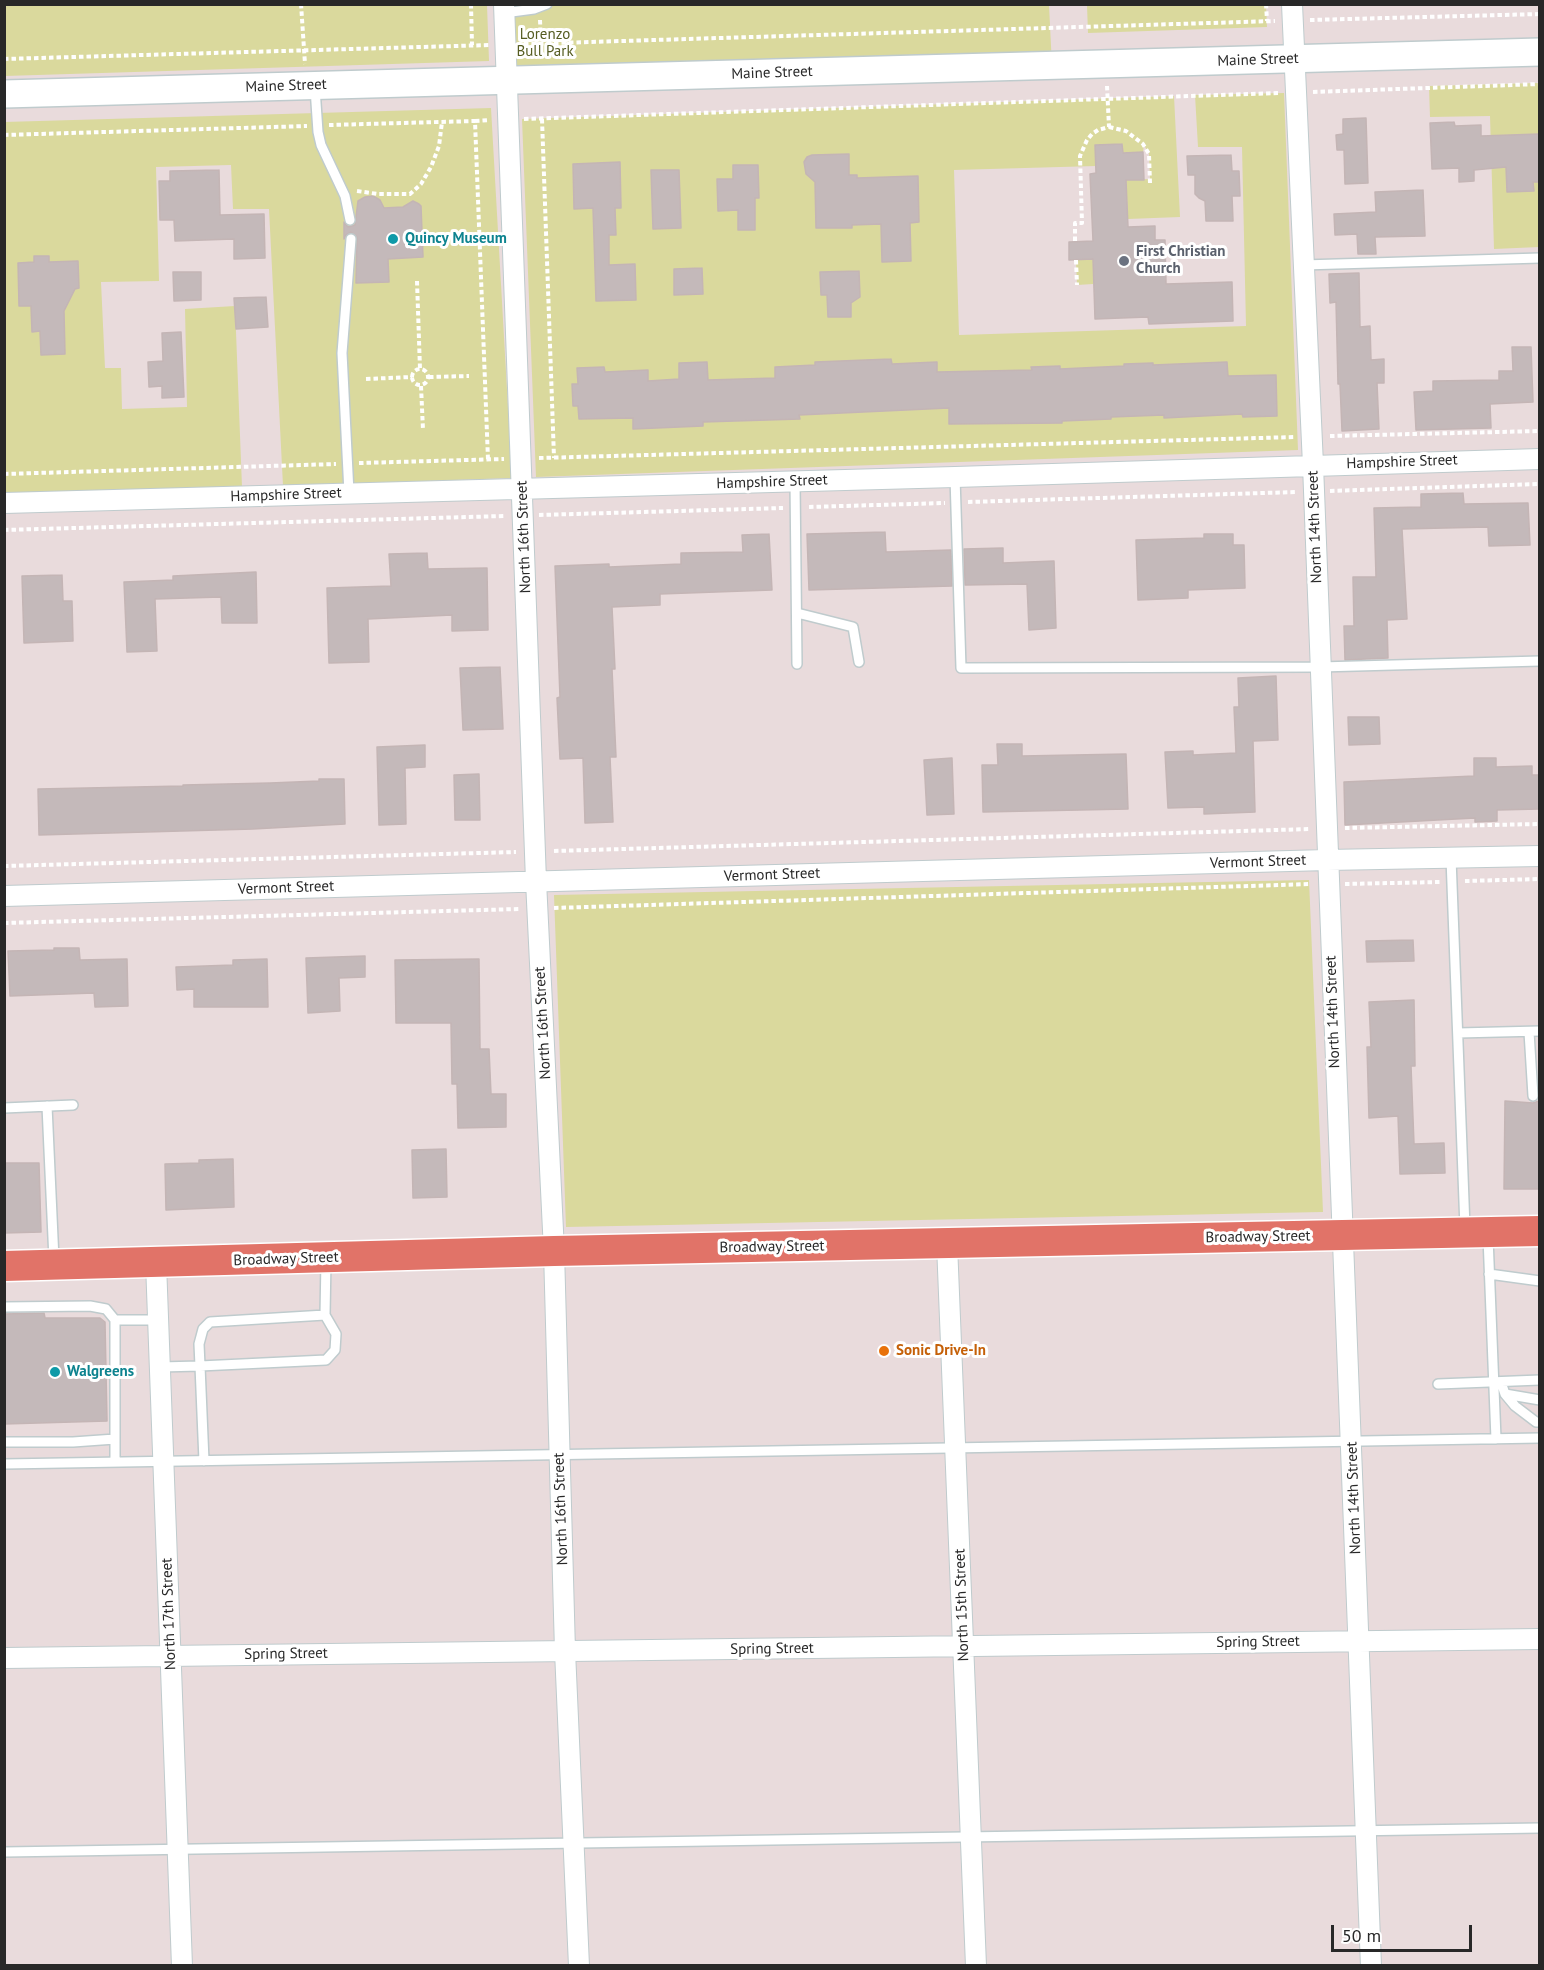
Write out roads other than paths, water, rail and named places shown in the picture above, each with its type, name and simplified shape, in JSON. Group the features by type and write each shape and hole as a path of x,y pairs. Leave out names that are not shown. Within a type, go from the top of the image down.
{"main road":[{"name":"Broadway Street","path":"7,1264 156,1263 554,1251 1539,1231"}],"street":[{"name":"North 16th Street","path":"504,9 537,908 554,1251 566,1651 579,1965"},
{"name":"North 14th Street","path":"1292,12 1313,465 1371,1965"},
{"name":"Maine Street","path":"4,94 1539,52"},
{"name":"Hampshire Street","path":"4,504 1539,459"},
{"name":"Vermont Street","path":"4,896 1539,856"},
{"name":"North 15th Street","path":"947,1244 976,1965"},
{"name":"North 17th Street","path":"156,1263 182,1965"},
{"name":"Spring Street","path":"4,1658 1539,1639"}],"lane":[{"path":"504,9 543,6"},
{"path":"311,86 321,144 345,196 350,220"},
{"path":"349,493 342,353 351,239"},
{"path":"1303,265 1539,258"},
{"path":"955,477 961,668 1320,667 1539,661"},
{"path":"795,482 797,664"},
{"path":"797,613 853,627 859,662"},
{"path":"1451,858 1458,1033 1477,1232 1489,1275 1497,1382 1496,1439"},
{"path":"1458,1033 1539,1031"},
{"path":"1529,1032 1533,1096"},
{"path":"4,1108 73,1105"},
{"path":"47,1106 55,1265"},
{"path":"160,1367 326,1360 335,1350 336,1334 325,1316 326,1258"},
{"path":"1489,1275 1539,1281"},
{"path":"4,1307 90,1306 106,1309 115,1320 115,1462"},
{"path":"204,1461 199,1344 203,1329 210,1322 325,1316"},
{"path":"115,1320 158,1320"},
{"path":"1438,1384 1539,1380"},
{"path":"1497,1382 1515,1406 1539,1422"},
{"path":"1505,1394 1539,1400"},
{"path":"4,1464 1539,1438"},
{"path":"4,1442 73,1443 115,1439"},
{"path":"4,1852 1539,1828"}],"place":[{"name":"Quincy Museum","path":"393,239"},
{"name":"First Christian Church","path":"1124,261"},
{"name":"Sonic Drive-In","path":"884,1351"},
{"name":"Walgreens","path":"55,1372"}],"park label":[{"name":"Lorenzo Bull Park","path":"545,44"}]}
